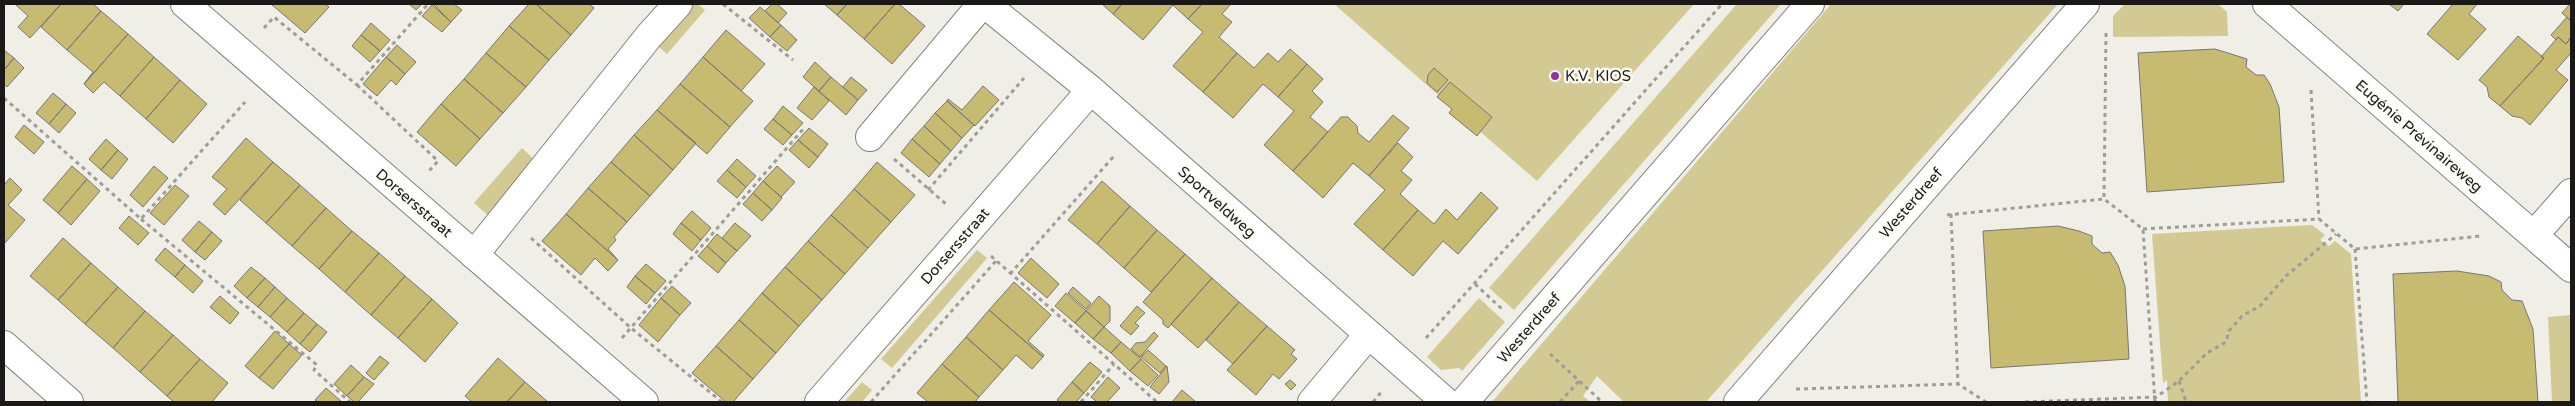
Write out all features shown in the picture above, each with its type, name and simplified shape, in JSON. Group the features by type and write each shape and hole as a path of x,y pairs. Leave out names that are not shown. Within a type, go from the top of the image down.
{"street":[{"path":"474,255 649,36 678,4"},
{"name":"Sportveldweg","path":"870,137 984,4 1091,90 1446,402"},
{"name":"Westerdreef","path":"1464,402 1810,4"},
{"name":"Westerdreef","path":"1743,396 2084,4"},
{"name":"Eugénie Prévinaireweg","path":"2267,4 2571,268"},
{"name":"Dorsersstraat","path":"197,8 241,53 268,77 644,402"},
{"name":"Dorsersstraat","path":"819,402 1091,90"},
{"path":"2534,235 2571,193"},
{"path":"1312,402 1368,335"},
{"path":"4,345 69,402"}],"path":[{"path":"356,85 428,4"},
{"path":"723,4 793,60"},
{"path":"1402,365 1722,4"},
{"path":"241,53 274,17 356,85 438,161 407,197"},
{"path":"2104,199 2106,32"},
{"path":"2307,40 2319,219"},
{"path":"928,190 1046,53"},
{"path":"141,219 268,77"},
{"path":"4,98 141,219 317,365 314,370 350,402"},
{"path":"599,364 805,127"},
{"path":"1010,274 1137,130"},
{"path":"870,137 969,230 1010,274 1157,402"},
{"path":"1897,220 2104,199 2143,229 2319,219 2355,249 2494,235 2534,235"},
{"path":"1951,214 1958,384"},
{"path":"506,216 631,328 722,402"},
{"path":"2143,229 2155,402"},
{"path":"2025,402 2156,397 2179,381 2207,353 2226,342 2229,331 2242,316 2260,306 2286,276 2336,234"},
{"path":"2355,249 2367,402"},
{"path":"871,402 996,261"},
{"path":"1081,402 1114,364"},
{"path":"1560,402 1579,380"},
{"path":"2179,381 2186,402"},
{"path":"1743,396 1958,384 1986,402"}],"shaded area":[{"path":"682,4 698,4 705,10 667,54 651,40"},
{"name":"K.V. KIOS","path":"1334,4 1694,4 1537,181"},
{"path":"1737,4 1781,4 1514,310 1489,288"},
{"path":"1831,4 2058,4 1706,402 1624,402 1597,376 1583,396 1590,402 1492,402"},
{"path":"2125,4 2218,4 2227,12 2228,36 2113,37 2113,16"},
{"path":"522,148 540,165 492,219 474,203"},
{"path":"2312,225 2325,235 2320,240 2329,246 2335,241 2351,254 2361,402 2168,402 2167,380 2163,383 2152,234"},
{"path":"977,250 987,258 892,368 881,359"},
{"path":"1479,298 1505,322 1462,371 1459,368 1441,370 1427,357"},
{"path":"2570,315 2571,402 2552,402 2548,317"},
{"path":"862,382 872,390 862,402 844,402"}],"building":[{"path":"15,4 61,4 30,38 18,27 28,16"},
{"path":"61,4 93,4 101,11 67,50 41,27"},
{"path":"271,4 325,4 329,7 305,33"},
{"path":"409,4 422,4 416,10"},
{"path":"433,4 454,4 462,10 451,22"},
{"path":"529,4 536,4 571,35 549,60 509,26"},
{"path":"536,4 589,4 594,8 571,35"},
{"path":"772,4 777,4 787,13 778,23 765,11"},
{"path":"824,4 847,4 837,15"},
{"path":"847,4 895,4 864,39 837,15"},
{"path":"895,4 899,4 925,26 892,64 864,39"},
{"path":"1102,4 1122,4 1113,14"},
{"path":"1122,4 1202,4 1188,19 1173,5 1143,40 1113,14"},
{"path":"1202,4 1231,4 1222,14 1232,22 1219,37 1237,53 1203,92 1173,66 1203,32 1188,19"},
{"path":"2389,4 2404,4 2398,11"},
{"path":"2453,4 2477,4 2469,14 2486,29 2458,60 2427,34"},
{"path":"2571,4 2571,21 2562,13"},
{"path":"432,5 451,22 442,32 422,16"},
{"path":"760,7 781,25 770,37 749,18"},
{"path":"101,11 128,34 84,84 93,72 67,50"},
{"path":"2567,17 2571,21 2571,37 2566,44 2558,37 2556,40 2551,35"},
{"path":"371,23 390,40 380,51 361,35"},
{"path":"781,25 797,40 787,51 770,37"},
{"path":"509,26 549,60 526,87 486,53"},
{"path":"726,30 765,64 741,91 703,57"},
{"path":"128,34 154,57 120,96 104,82 93,93 84,84"},
{"path":"361,35 380,51 370,62 352,46"},
{"path":"2518,36 2544,58 2500,106 2489,97 2487,87 2479,80"},
{"path":"2558,37 2566,44 2571,37 2571,53 2556,70 2568,80 2530,125 2522,118 2512,116 2500,106 2544,58 2541,57"},
{"path":"397,45 416,62 405,74 386,57"},
{"path":"1290,49 1307,64 1278,97 1263,84 1233,118 1203,92 1237,53 1254,68 1268,53 1278,62"},
{"path":"2215,49 2247,59 2246,67 2256,75 2264,75 2270,84 2279,107 2284,182 2147,192 2138,53"},
{"path":"4,50 14,58 4,70"},
{"path":"486,53 526,87 503,113 464,79"},
{"path":"154,57 180,80 146,119 120,96"},
{"path":"386,57 405,74 396,85 391,80 377,96 363,84"},
{"path":"703,57 753,101 730,127 680,84"},
{"path":"14,58 24,68 7,87 4,84 4,70"},
{"path":"815,62 831,77 819,91 803,77"},
{"path":"1307,64 1323,79 1312,91 1323,102 1310,117 1328,132 1293,171 1264,145 1294,111 1278,97"},
{"path":"1434,68 1448,80 1437,92 1427,83 1428,75"},
{"path":"831,77 858,100 846,115 819,91"},
{"path":"851,77 867,90 858,100 843,87"},
{"path":"464,79 503,113 480,139 441,104"},
{"path":"180,80 207,104 173,143 146,119"},
{"path":"1450,82 1492,117 1477,136 1449,113 1452,109 1437,97"},
{"path":"680,84 730,127 707,154 657,110"},
{"path":"983,86 999,100 975,126 947,101 948,99 962,110"},
{"path":"814,87 829,101 812,120 797,108"},
{"path":"53,93 66,104 49,124 36,113"},
{"path":"947,101 974,125 962,138 935,113"},
{"path":"66,104 76,113 59,133 49,124"},
{"path":"441,104 480,139 456,166 417,132"},
{"path":"783,106 803,123 792,135 773,119"},
{"path":"657,110 696,143 673,170 634,135"},
{"path":"935,113 962,138 951,151 924,126"},
{"path":"1393,115 1409,128 1369,176 1353,163 1323,198 1293,171 1341,117 1348,117 1357,126 1358,133 1369,142"},
{"path":"773,119 792,135 783,145 764,129"},
{"path":"24,125 44,142 34,154 15,137"},
{"path":"924,126 951,151 940,164 912,139"},
{"path":"809,128 828,144 818,157 798,140"},
{"path":"634,135 673,170 650,196 611,162"},
{"path":"246,138 273,162 225,215 213,204 227,189 212,177"},
{"path":"106,139 118,150 101,170 89,159"},
{"path":"912,139 940,164 929,177 901,153"},
{"path":"798,140 818,157 809,168 789,150"},
{"path":"1398,143 1413,157 1401,171 1412,180 1400,194 1418,210 1383,250 1354,224 1385,190 1369,176"},
{"path":"118,150 128,159 112,179 101,170"},
{"path":"737,159 756,176 746,187 727,170"},
{"path":"273,162 300,185 266,223 240,200"},
{"path":"611,162 650,196 627,222 588,188"},
{"path":"877,162 915,195 891,222 854,189"},
{"path":"72,166 87,179 58,213 43,200"},
{"path":"154,166 168,178 143,207 130,195"},
{"path":"777,166 795,182 781,197 763,181"},
{"path":"727,170 746,187 737,198 717,181"},
{"path":"10,178 22,190 8,205 25,220 4,244 4,185"},
{"path":"87,179 100,191 71,225 58,213"},
{"path":"763,181 782,198 772,210 753,193"},
{"path":"1102,181 1130,206 1097,244 1068,220"},
{"path":"175,185 189,196 164,225 150,213"},
{"path":"300,185 326,208 292,246 266,223"},
{"path":"588,188 627,222 614,237 616,240 608,249 618,260 566,214"},
{"path":"854,189 891,222 868,248 831,215"},
{"path":"1481,192 1498,208 1458,254 1443,241 1413,276 1383,250 1418,210 1434,224 1446,209 1457,220"},
{"path":"753,193 772,210 762,221 743,204"},
{"path":"1130,206 1157,230 1124,268 1097,244"},
{"path":"326,208 352,231 319,269 292,246"},
{"path":"692,211 711,228 701,240 681,223"},
{"path":"566,214 618,260 608,271 595,258 581,275 542,241"},
{"path":"831,215 868,248 845,274 808,241"},
{"path":"129,216 149,233 138,245 119,228"},
{"path":"199,221 212,232 195,252 182,240"},
{"path":"681,223 701,240 692,251 673,234"},
{"path":"735,223 751,236 737,251 722,238"},
{"path":"2058,226 2092,236 2092,244 2102,253 2110,252 2118,265 2125,286 2129,359 1991,368 1983,231"},
{"path":"1157,230 1185,254 1151,292 1124,268"},
{"path":"352,231 379,253 345,292 319,269"},
{"path":"212,232 222,241 205,260 195,252"},
{"path":"717,234 737,251 726,263 707,246"},
{"path":"63,238 91,263 58,300 30,276"},
{"path":"808,241 845,274 822,300 785,267"},
{"path":"707,246 726,263 718,273 698,256"},
{"path":"165,248 185,265 175,277 155,260"},
{"path":"379,253 405,276 371,315 345,292"},
{"path":"1185,254 1212,278 1168,328 1163,324 1163,320 1143,302"},
{"path":"1031,258 1059,284 1047,298 1018,273"},
{"path":"91,263 118,287 85,324 58,300"},
{"path":"646,264 666,281 655,293 635,276"},
{"path":"185,265 203,281 193,293 175,277"},
{"path":"251,267 265,278 247,298 234,286"},
{"path":"785,267 822,300 799,326 762,293"},
{"path":"2457,271 2489,276 2501,282 2502,290 2512,300 2522,301 2533,329 2538,402 2398,402 2393,274"},
{"path":"405,276 432,299 398,338 371,315"},
{"path":"635,276 655,293 646,304 627,287"},
{"path":"265,278 275,287 258,307 247,298"},
{"path":"1212,278 1239,302 1198,348 1171,324"},
{"path":"1014,282 1051,315 1028,341 1044,355 1043,357 989,310"},
{"path":"672,286 691,303 680,315 661,298"},
{"path":"118,287 145,311 113,348 85,324"},
{"path":"275,287 287,298 270,317 258,307"},
{"path":"1073,287 1091,303 1086,309 1068,293"},
{"path":"762,293 799,326 776,353 739,320"},
{"path":"1066,293 1086,311 1075,323 1055,306"},
{"path":"220,296 239,313 230,324 210,307"},
{"path":"1099,296 1110,306 1110,321 1104,327 1086,311"},
{"path":"287,298 304,313 287,332 270,317"},
{"path":"661,298 680,315 658,342 639,325"},
{"path":"432,299 458,323 425,362 398,338"},
{"path":"1239,302 1267,326 1233,364 1206,340"},
{"path":"1137,306 1145,313 1135,323 1139,326 1131,335 1120,326"},
{"path":"989,310 1043,357 1032,369 1016,355 1003,370 966,337"},
{"path":"145,311 173,335 140,372 113,348"},
{"path":"1086,311 1104,327 1093,339 1075,323"},
{"path":"304,313 317,324 300,344 287,332"},
{"path":"739,320 776,353 753,379 716,346"},
{"path":"317,324 327,332 310,352 300,344"},
{"path":"1267,326 1295,350 1291,354 1297,359 1279,379 1273,374 1256,395 1227,370"},
{"path":"1104,327 1121,342 1111,353 1093,339"},
{"path":"275,331 289,344 259,378 245,366"},
{"path":"1154,332 1158,336 1140,357 1131,349 1136,343 1145,342"},
{"path":"173,335 200,359 167,396 140,372"},
{"path":"966,337 1003,370 979,397 942,364"},
{"path":"1121,342 1141,359 1130,371 1111,353"},
{"path":"289,344 302,355 273,389 259,378"},
{"path":"716,346 753,379 733,402 726,402 692,373"},
{"path":"1148,350 1166,366 1160,373 1141,357"},
{"path":"380,356 389,363 374,380 366,373"},
{"path":"498,358 525,382 507,402 472,402 465,396"},
{"path":"200,359 228,383 212,402 174,402 167,396"},
{"path":"1141,359 1158,375 1148,386 1130,371"},
{"path":"1090,362 1102,372 1084,393 1072,382"},
{"path":"942,364 979,397 975,402 928,402 917,393"},
{"path":"351,365 364,377 347,396 334,384"},
{"path":"1167,366 1169,382 1159,394 1150,387"},
{"path":"364,377 374,384 358,402 354,402 347,396"},
{"path":"1108,377 1120,388 1107,402 1097,402 1091,397"},
{"path":"1290,380 1296,385 1291,390 1285,384"},
{"path":"525,382 548,402 507,402"},
{"path":"1072,382 1084,393 1076,402 1060,402 1057,400"},
{"path":"326,388 342,402 318,402 315,400"},
{"path":"1182,390 1196,402 1172,402"}],"place":[{"name":"K.V. KIOS","path":"1555,76"}]}
